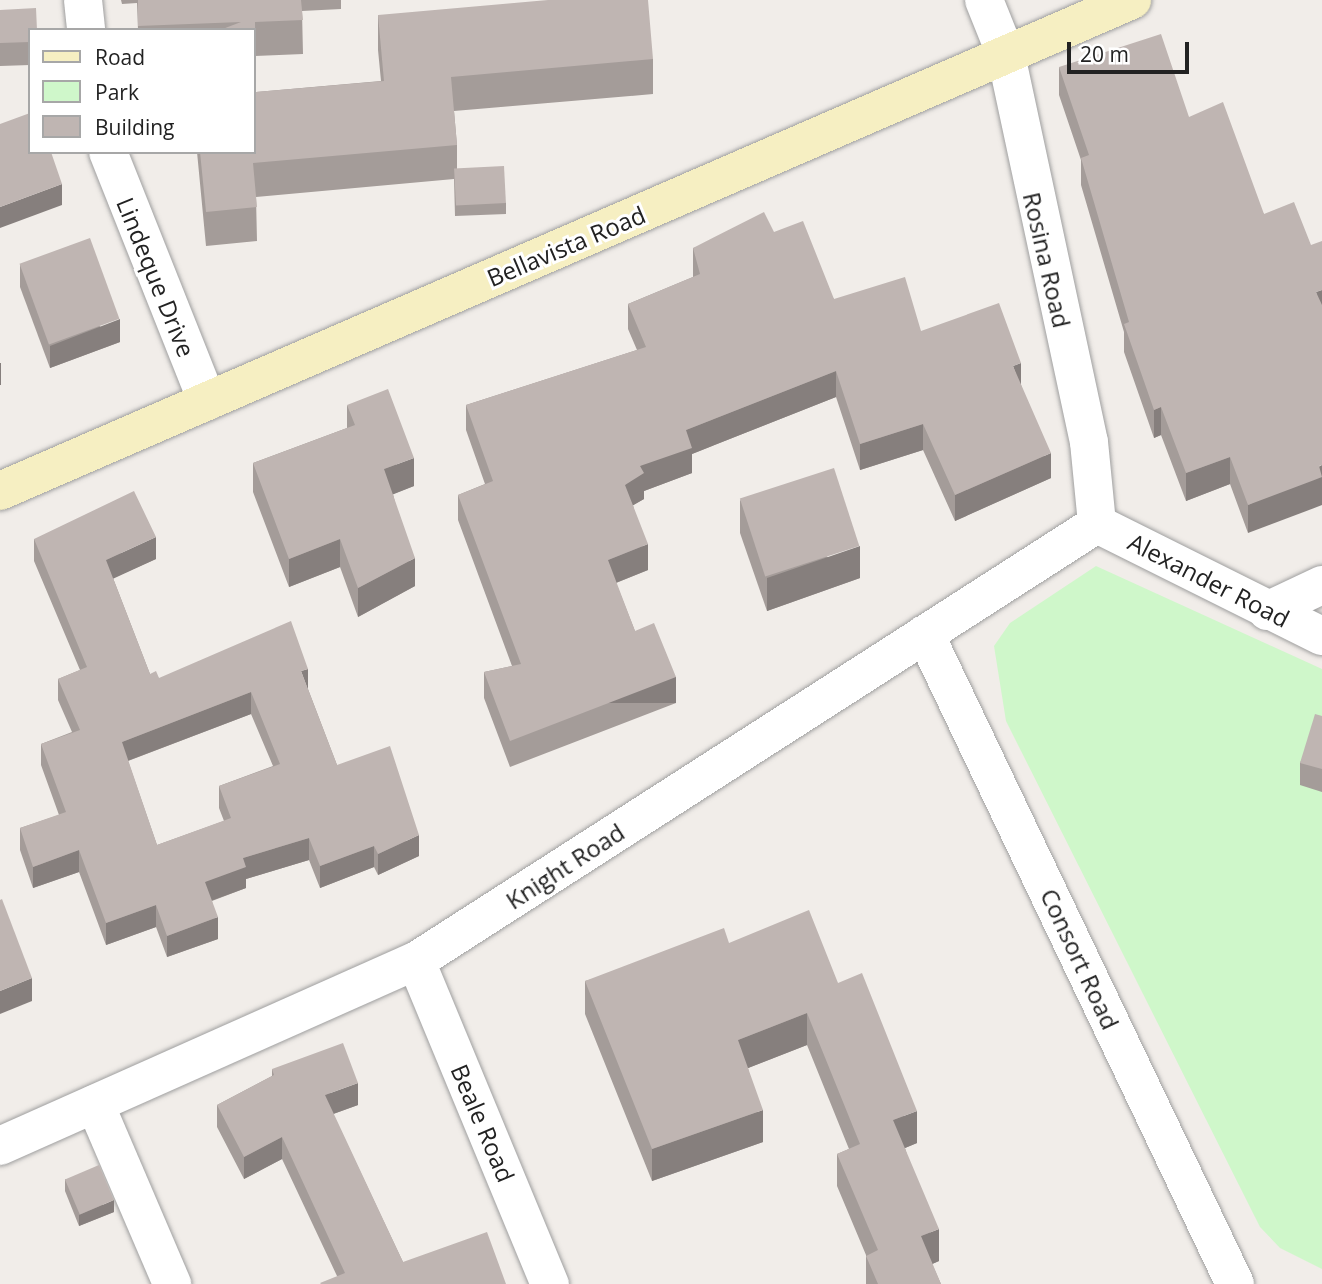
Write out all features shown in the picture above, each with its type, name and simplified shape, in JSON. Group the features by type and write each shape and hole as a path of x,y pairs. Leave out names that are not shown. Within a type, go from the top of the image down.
{"street":[{"path":"83,0 86,28"},
{"name":"Rosina Road","path":"984,0 1006,55 1089,442 1097,524"},
{"name":"Bellavista Road","path":"0,491 1132,0"},
{"name":"Lindeque Drive","path":"109,154 207,401"},
{"name":"Alexander Road","path":"1097,524 1267,611 1322,636"},
{"name":"Knight Road","path":"0,1146 416,961 1097,524"},
{"path":"1267,611 1322,585"},
{"name":"Consort Road","path":"925,634 1235,1284"},
{"name":"Beale Road","path":"416,961 550,1284"},
{"path":"95,1104 172,1284"}],"green space":[{"path":"1096,566 1322,669 1322,1269 1280,1248 1260,1227 1006,721 994,646 1010,623"}],"building":[{"path":"138,0 301,0 303,20 255,22 255,28 225,28 241,22 138,26"},
{"path":"548,0 648,0 653,59 451,77 457,145 253,163 257,207 206,212 200,154 256,154 256,92 384,81 378,15"},
{"path":"36,8 37,28 28,28 28,42 0,43 0,10"},
{"path":"1161,34 1189,117 1223,102 1264,214 1294,202 1311,245 1322,241 1322,290 1316,292 1322,305 1322,465 1319,466 1322,477 1248,505 1230,457 1186,473 1161,407 1154,410 1124,324 1129,322 1081,158 1089,155 1059,67"},
{"path":"28,114 28,154 52,154 62,184 0,207 0,124"},
{"path":"504,166 506,203 456,206 454,169"},
{"path":"764,212 774,232 803,221 834,299 905,277 921,331 999,303 1021,363 1013,366 1051,453 955,495 923,424 860,444 836,371 686,430 692,448 640,466 644,473 625,485 648,544 608,560 635,631 654,623 676,677 510,741 484,672 521,664 458,495 493,481 466,405 646,347 628,304 700,274 693,248"},
{"path":"90,238 119,319 49,344 20,264"},
{"path":"388,389 414,458 384,469 415,558 358,588 340,539 289,559 253,463 355,425 347,405"},
{"path":"834,468 859,546 765,577 740,499"},
{"path":"134,491 156,537 106,560 150,674 156,671 159,678 291,621 308,669 301,671 337,765 390,746 419,835 378,854 374,846 320,866 309,838 243,858 246,867 205,882 218,917 167,936 156,905 106,923 79,850 33,867 20,828 66,812 41,744 80,730 58,679 87,667 34,539","holes":["251,692 280,764 219,786 231,818 157,845 122,742"]},
{"path":"1315,714 1322,716 1322,769 1300,763"},
{"path":"2,899 32,978 0,991 0,900"},
{"path":"809,910 838,983 862,973 917,1111 893,1120 939,1229 921,1236 941,1284 878,1284 866,1256 878,1250 837,1154 860,1144 807,1013 738,1040 763,1110 652,1149 585,981 724,928 729,943"},
{"path":"343,1043 358,1083 325,1095 403,1262 487,1232 506,1284 320,1283 345,1273 282,1137 244,1157 217,1105 274,1075 272,1069"},
{"path":"99,1165 114,1200 80,1214 65,1179"}]}
